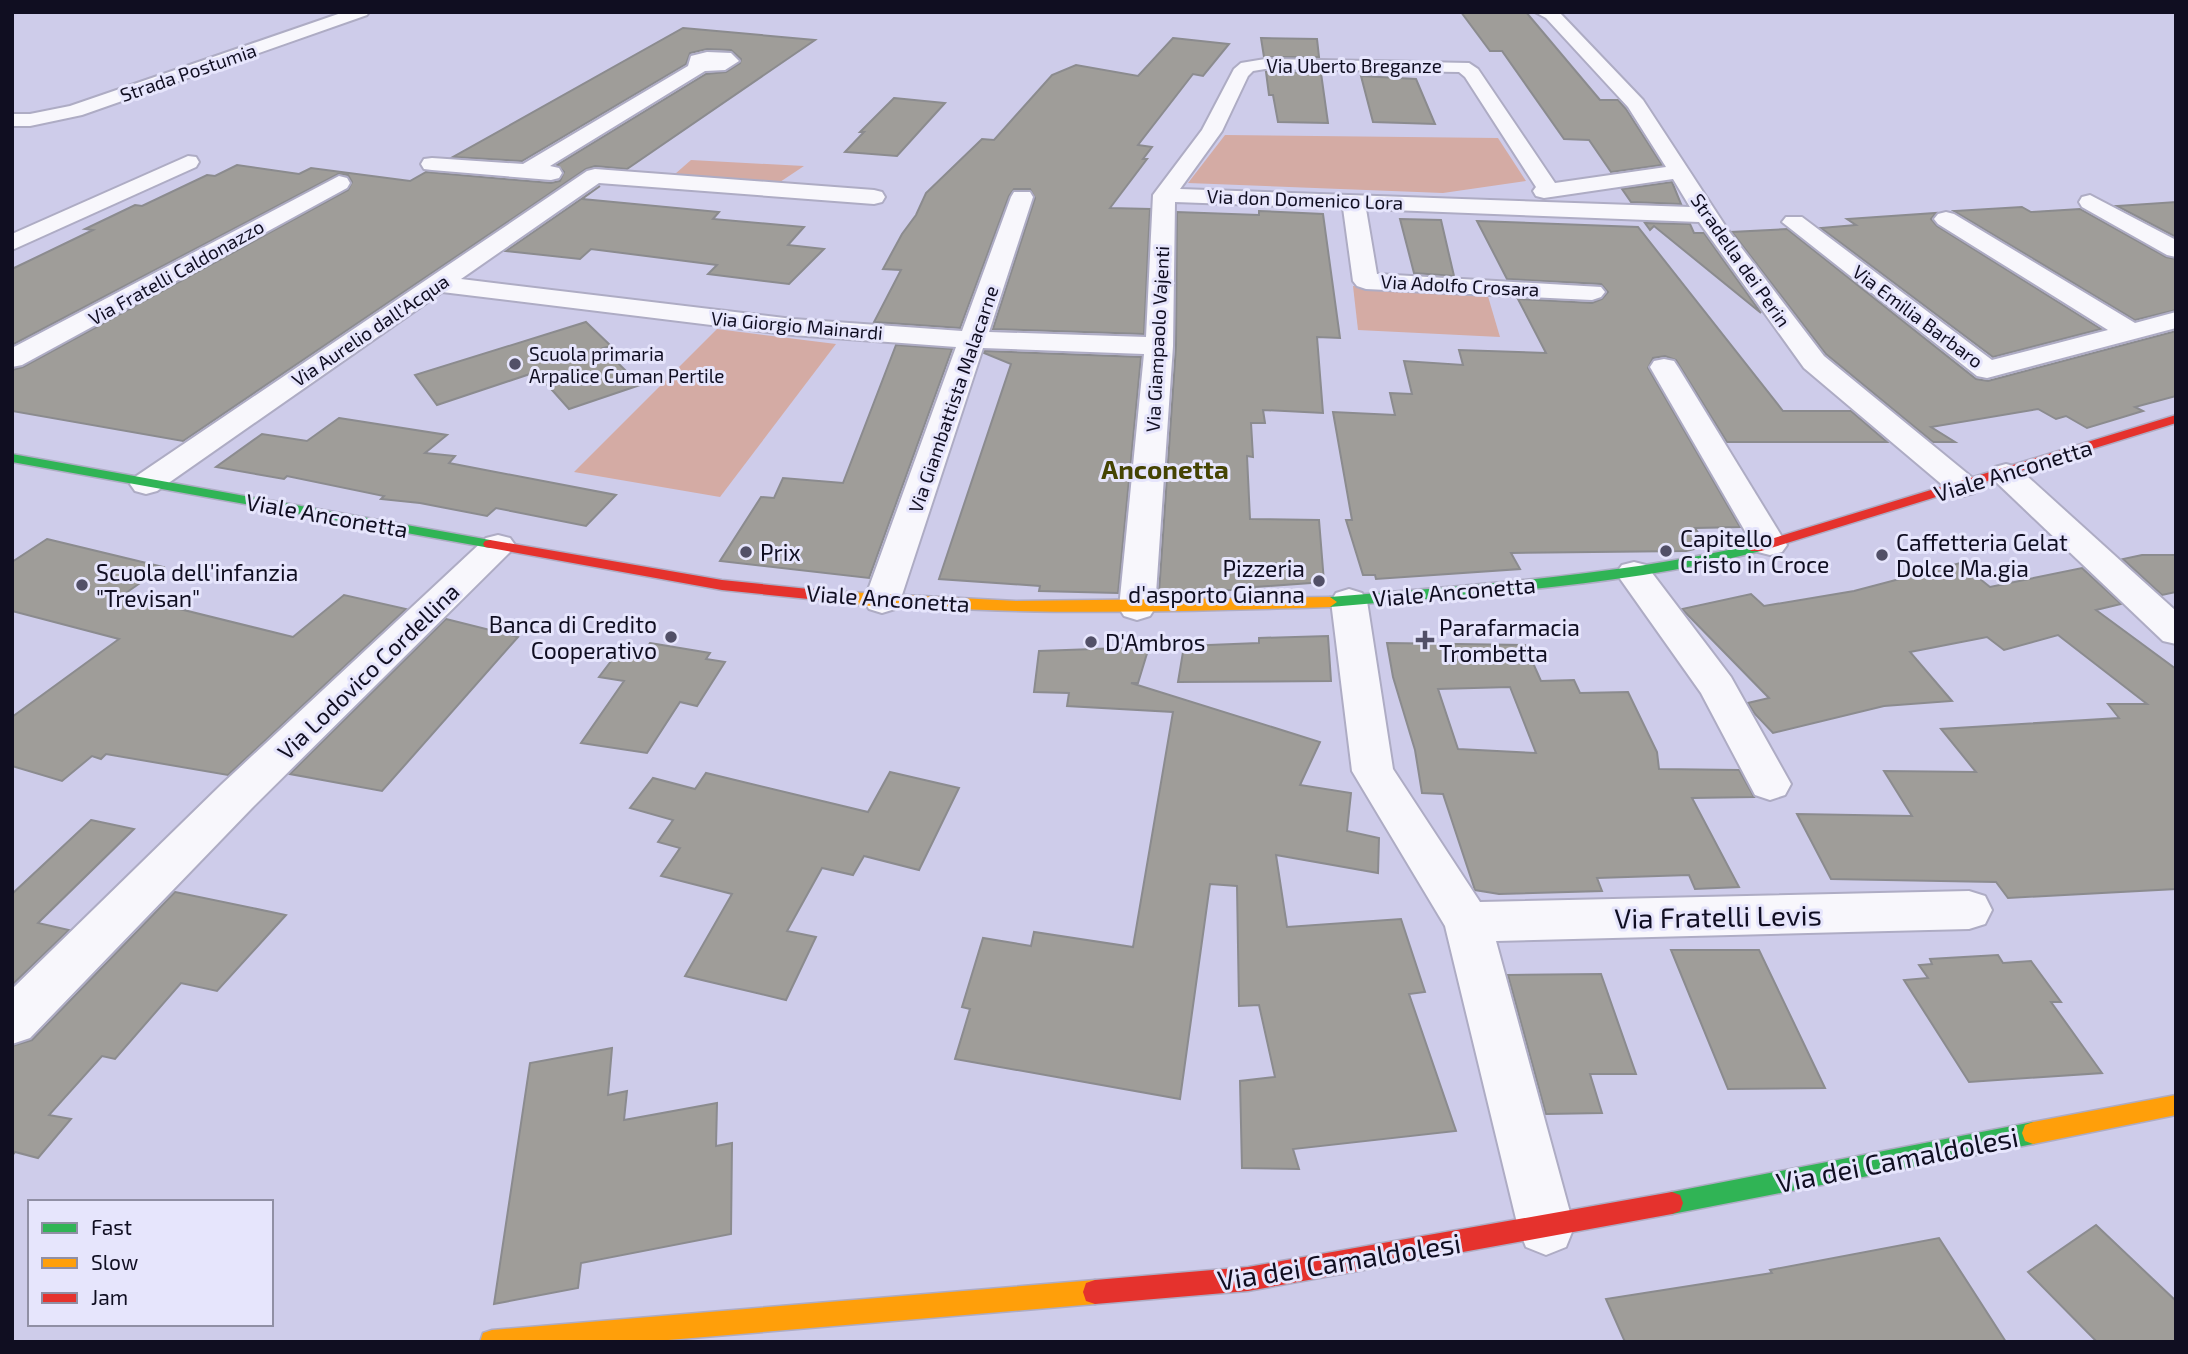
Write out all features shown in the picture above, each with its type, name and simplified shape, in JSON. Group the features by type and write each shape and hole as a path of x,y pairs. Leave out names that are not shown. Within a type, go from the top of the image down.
{"main road":[{"name":"Viale Anconetta","path":"14,459 722,585 882,601 1138,608 1349,601 1634,573 1770,545 2006,474 2176,419"},
{"name":"Via dei Camaldolesi","path":"492,1342 1248,1279 1546,1227 2176,1105"}],"street":[{"name":"Strada Postumia","path":"12,120 30,120 75,111 360,12"},
{"name":"Stradella dei Perin","path":"1543,12 1552,15 1636,104 1718,233 1814,362 1963,486"},
{"name":"Via Uberto Breganze","path":"1164,195 1212,131 1240,73 1247,67 1265,64 1463,67 1472,73 1549,190"},
{"path":"527,171 700,66"},
{"path":"12,243 188,162"},
{"path":"432,164 874,197"},
{"name":"Via don Domenico Lora","path":"1446,204 1680,172"},
{"name":"Via Aurelio dall'Acqua","path":"146,484 595,176"},
{"name":"Via Fratelli Caldonazzo","path":"12,359 339,183"},
{"name":"Via don Domenico Lora","path":"1164,195 1708,215"},
{"name":"Via Giampaolo Vajenti","path":"1138,608 1159,346 1164,195"},
{"name":"Via Giambattista Malacarne","path":"882,601 1022,197"},
{"name":"Via Adolfo Crosara","path":"1353,201 1366,281 1592,292"},
{"path":"2090,202 2176,250"},
{"path":"1946,219 2131,332"},
{"name":"Via Emilia Barbaro","path":"1794,222 1987,370 2176,320"},
{"name":"Via Giorgio Mainardi","path":"437,284 793,327 974,340 1159,346"},
{"path":"1664,367 1770,545"},
{"path":"2006,474 2176,632"},
{"name":"Via Lodovico Cordellina","path":"12,1022 237,796 498,545"},
{"path":"1634,573 1717,687 1770,784"},
{"path":"1349,601 1374,771 1467,922 1546,1227"},
{"name":"Via Fratelli Levis","path":"1467,922 1969,910"}],"shaded area":[{"path":"1225,135 1498,138 1526,181 1443,193 1188,183"},
{"path":"691,160 804,166 780,182 675,174"},
{"path":"1353,286 1487,293 1500,337 1358,330"},
{"path":"717,329 836,344 720,497 574,472"}],"building":[{"path":"1461,12 1526,12 1600,100 1618,100 1626,109 1662,165 1611,172 1589,140 1564,139 1502,51 1490,51"},
{"path":"683,28 815,40 627,169 595,166 586,169 183,441 12,411 12,370 23,367 348,190 352,182 348,175 338,174 12,345 12,269 93,230 85,229 135,205 142,206 207,175 215,176 237,165 299,174 311,168 410,181 426,172 551,183 560,181 564,172 557,165 706,74 726,72 740,63 741,59 731,50 707,49 690,53 686,64 522,161 453,157"},
{"path":"1173,38 1229,44 1203,76 1193,74 1138,145 1152,147 1143,159 1147,159 1110,208 1150,209 1144,334 993,329 1035,198 1030,189 1014,189 1009,196 960,328 874,322 901,270 883,269 916,215 926,193 982,139 994,140 1052,75 1076,65 1138,76"},
{"path":"1261,38 1317,39 1319,57 1264,57"},
{"path":"1266,72 1321,73 1328,123 1278,122 1273,95 1269,95"},
{"path":"1361,76 1416,79 1435,124 1373,122"},
{"path":"894,98 945,103 897,156 845,152 864,132 860,132"},
{"path":"1672,182 1681,204 1631,202 1622,189"},
{"path":"600,186 582,199 719,212 713,219 804,227 788,245 824,249 789,284 708,274 717,265 591,249 580,259 506,251"},
{"path":"2176,202 2176,237 2117,206"},
{"path":"2022,207 2031,212 2080,209 2166,257 2176,259 2176,310 2135,320 1954,211"},
{"path":"1259,211 1323,214 1340,338 1317,337 1323,413 1263,410 1265,423 1251,423 1253,457 1247,456 1250,519 1319,520 1324,582 1255,589 1159,593 1176,346 1177,212 1259,215"},
{"path":"1936,213 1931,219 1937,226 2101,329 1993,357 1821,228 1856,225 1847,219"},
{"path":"1400,219 1441,220 1454,276 1414,273"},
{"path":"1477,221 1638,227 1783,411 1851,411 1887,442 1727,442 1676,360 1665,356 1653,358 1648,368 1740,527 1695,528 1707,546 1686,551 1511,553 1520,569 1376,579 1375,575 1363,575 1346,520 1352,520 1333,412 1395,415 1390,393 1412,394 1404,361 1463,365 1459,350 1546,353 1518,299 1592,303 1602,299 1608,292 1601,284 1507,279"},
{"path":"1645,223 1690,224 1694,233 1704,233 1761,313 1654,226 1650,230"},
{"path":"1787,229 1976,379 1988,381 2176,331 2176,396 2135,407 2143,411 2087,428 2066,416 2056,419 2038,409 1931,427 1955,442 1933,442 1826,354 1732,232"},
{"path":"586,322 611,346 603,348 640,385 569,409 536,372 437,405 415,375"},
{"path":"896,345 952,349 869,578 720,561 761,497 774,498 783,478 843,483"},
{"path":"984,353 1141,357 1118,593 1039,591 1040,586 939,579 1011,364"},
{"path":"339,418 447,435 425,453 455,456 449,463 616,495 586,526 496,508 487,516 420,503 381,499 384,496 287,476 284,479 216,467 262,434 307,441"},
{"path":"47,539 163,567 123,595 293,637 344,595 406,609 228,775 106,754 101,759 92,756 62,781 12,766 12,717 119,639 12,611 12,562"},
{"path":"2142,555 2176,555 2176,592 2162,595 2123,559"},
{"path":"1960,563 1990,587 2082,568 2121,604 2096,610 2176,669 2176,889 2008,898 1996,882 1831,879 1797,814 1912,816 1884,771 1976,772 1941,729 2119,718 2108,704 2147,704 2058,635 2004,650 1987,637 1910,652 1952,701 1884,706 1773,733 1748,703 1769,698 1682,609 1751,594 1764,606 1854,591"},
{"path":"446,619 518,637 382,791 290,774"},
{"path":"1328,636 1331,681 1178,682 1184,646 1259,643 1259,638"},
{"path":"650,643 710,653 706,659 725,662 697,706 680,702 647,753 581,743 624,681 599,677 621,648 644,652"},
{"path":"1387,643 1525,645 1541,681 1574,680 1580,693 1628,692 1657,752 1659,769 1739,770 1754,797 1692,798 1739,887 1695,889 1689,875 1597,878 1602,891 1499,894 1475,890 1443,794 1422,793 1415,750 1393,677","holes":["1510,687 1536,753 1458,749 1438,689"]},
{"path":"1149,647 1138,683 1131,683 1320,742 1300,785 1351,793 1347,831 1379,838 1378,873 1276,855 1287,927 1401,919 1425,992 1409,994 1456,1131 1293,1149 1299,1169 1242,1168 1240,1081 1275,1077 1259,1005 1239,1006 1237,886 1210,884 1180,1099 955,1059 970,1009 962,1007 983,938 1031,946 1034,932 1133,947 1173,712 1067,706 1069,693 1034,692 1039,651"},
{"path":"890,772 959,788 919,870 864,856 853,875 822,868 787,931 816,937 786,1000 685,976 732,894 661,876 680,848 658,842 673,820 630,808 653,778 695,789 706,773 868,812"},
{"path":"91,820 134,829 38,923 69,930 12,985 12,894"},
{"path":"175,892 286,915 217,991 181,983 115,1059 102,1056 49,1115 71,1119 38,1158 15,1152 12,1156 12,1046 32,1040"},
{"path":"1671,950 1759,950 1825,1088 1728,1089"},
{"path":"1998,955 2003,963 2031,961 2061,1002 2051,1002 2102,1073 1969,1082 1904,980 1928,978 1919,965 1932,964 1930,959"},
{"path":"1601,974 1636,1074 1590,1074 1602,1113 1546,1114 1508,975"},
{"path":"612,1048 608,1095 627,1091 624,1120 717,1103 716,1146 732,1143 731,1234 581,1263 578,1288 494,1304 530,1063"},
{"path":"2096,1225 2176,1301 2176,1342 2097,1342 2028,1272"},
{"path":"1939,1238 2006,1342 1625,1342 1606,1299 1772,1273 1770,1270"}],"traffic: fast":[{"path":"12,458 490,544"},
{"path":"1330,602 1574,581 1682,565 1756,548"},
{"path":"1672,1203 2033,1133"}],"traffic: slow":[{"path":"828,596 1016,606 1142,607 1330,602"},
{"path":"2033,1133 2176,1105"},
{"path":"492,1342 1095,1292"}],"traffic: jam":[{"path":"1756,548 2176,419"},
{"path":"490,544 722,585 828,596"},
{"path":"1095,1292 1248,1279 1672,1203"}],"place":[{"name":"Scuola primaria Arpalice Cuman Pertile","path":"515,364"},
{"name":"Capitello Cristo in Croce","path":"1666,551"},
{"name":"Prix","path":"746,552"},
{"name":"Caffetteria Gelat Dolce Ma.gia","path":"1882,555"},
{"name":"Pizzeria d'asporto Gianna","path":"1319,581"},
{"name":"Scuola dell'infanzia \"Trevisan\"","path":"82,585"},
{"name":"Banca di Credito Cooperativo","path":"671,637"},
{"name":"Parafarmacia Trombetta","path":"1425,640"},
{"name":"D'Ambros","path":"1091,642"}],"district":[{"name":"Anconetta","path":"1165,468"}]}
